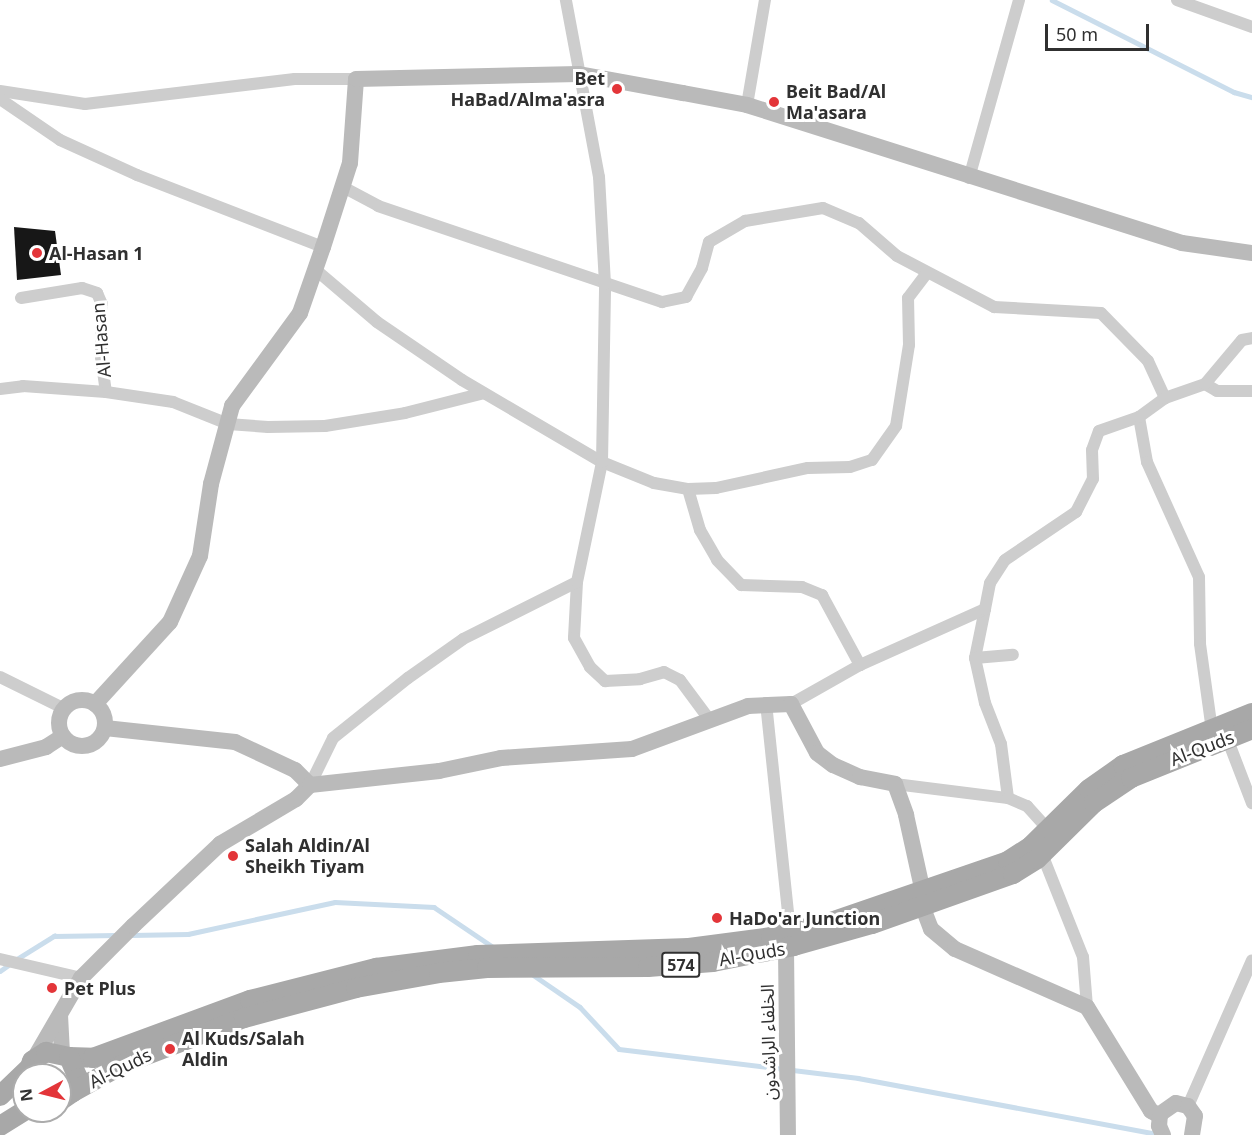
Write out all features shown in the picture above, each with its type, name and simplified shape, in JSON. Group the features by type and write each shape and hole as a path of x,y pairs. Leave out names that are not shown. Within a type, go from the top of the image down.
{"main road":[{"name":"Al-Quds","path":"72,1094 123,1064 244,1018 308,999 405,978 488,968 681,965 787,938 1013,874 1042,854 1094,803 1131,778 1220,734 1252,712"},
{"name":"Al-Quds","path":"922,900 1008,861 1031,846 1089,789 1123,765 1220,734 1252,729"},
{"name":"Al-Quds","path":"66,1055 93,1058 250,1000 376,968 478,955 678,948 787,938"},
{"name":"574","path":"35,1063 46,1052 66,1055 70,1063"},
{"name":"574","path":"72,1066 78,1078 72,1088"},
{"path":"0,1096 12,1085"}],"street":[{"path":"566,0 599,177 604,284 602,462 577,582 574,638 590,667 605,681 640,679 664,672 680,680 709,719"},
{"path":"747,105 765,0"},
{"path":"969,178 1019,0"},
{"path":"1177,0 1252,27"},
{"path":"0,91 85,104 296,79 579,74 747,105 969,178 1182,243 1252,253"},
{"path":"96,705 170,622 200,556 211,484 232,406 300,313 316,270 350,162 356,79"},
{"path":"0,99 60,140 137,175 323,247"},
{"path":"343,187 378,206 662,302 686,297 702,268 710,242 745,221 823,208 859,223 897,256 926,274 994,307 1101,314 1148,361 1165,398"},
{"path":"316,270 377,322 484,393 602,462 654,483 688,489 716,488 808,468 850,467 872,460 896,426 909,345 908,298 926,274"},
{"name":"Al-Hasan","path":"21,298 82,288 97,293 102,304 101,357 106,392"},
{"path":"1008,798 1001,744 975,658 990,583 1005,560 1076,512 1093,479 1092,450 1099,431 1139,417 1165,398 1205,384 1242,340 1252,338"},
{"path":"1205,384 1216,391 1252,391"},
{"path":"0,389 23,386 106,392 173,402 228,424 325,426 405,413 484,393"},
{"path":"1139,417 1147,462 1199,577 1200,644 1220,734 1252,803"},
{"path":"688,489 700,530 717,560 741,585 802,587 822,595 860,665"},
{"path":"33,1063 60,1011 81,978 220,844 296,799 310,785 333,738 408,678 463,639 577,582"},
{"path":"310,785 439,771 501,758 632,749 709,719 766,704 791,704 860,665 985,609"},
{"path":"975,658 1013,655"},
{"path":"0,677 64,709"},
{"path":"79,700 96,705 104,714 105,728 90,745 75,745 63,736 59,721 64,709 79,700"},
{"path":"766,704 787,938"},
{"path":"791,704 817,753 847,773 895,784 1008,798 1027,806 1048,829"},
{"path":"105,728 235,742 295,770 310,785"},
{"path":"0,759 46,747 63,736"},
{"path":"895,784 906,814 922,900 931,929 955,949 1088,1008"},
{"path":"1042,854 1083,957 1088,1008 1151,1111 1160,1116"},
{"name":"الخلفاء الراشدون","path":"787,938 788,1135"},
{"path":"0,959 81,978"},
{"path":"1188,1106 1252,960"},
{"path":"60,1011 66,1055"},
{"path":"1163,1135 1160,1116 1169,1105 1188,1106"},
{"path":"1188,1106 1197,1122 1192,1135"}],"building":[{"name":"Al-Hasan 1","path":"14,227 55,231 61,275 17,280"}],"waterway":[{"path":"1052,0 1234,92 1252,97"},
{"path":"131,935 188,934 335,902 434,907 493,947"},
{"path":"17,959 54,936 116,935"},
{"path":"0,971 10,964"},
{"path":"532,974 580,1007 619,1049 858,1078 1157,1134"}],"place":[{"name":"Bet HaBad/Alma'asra","path":"617,89"},
{"name":"Beit Bad/Al Ma'asara","path":"774,102"},
{"name":"Al-Hasan 1","path":"37,253"},
{"name":"Salah Aldin/Al Sheikh Tiyam","path":"233,856"},
{"name":"HaDo'ar Junction","path":"717,918"},
{"name":"Pet Plus","path":"52,988"},
{"name":"Al Kuds/Salah Aldin","path":"170,1049"}]}
